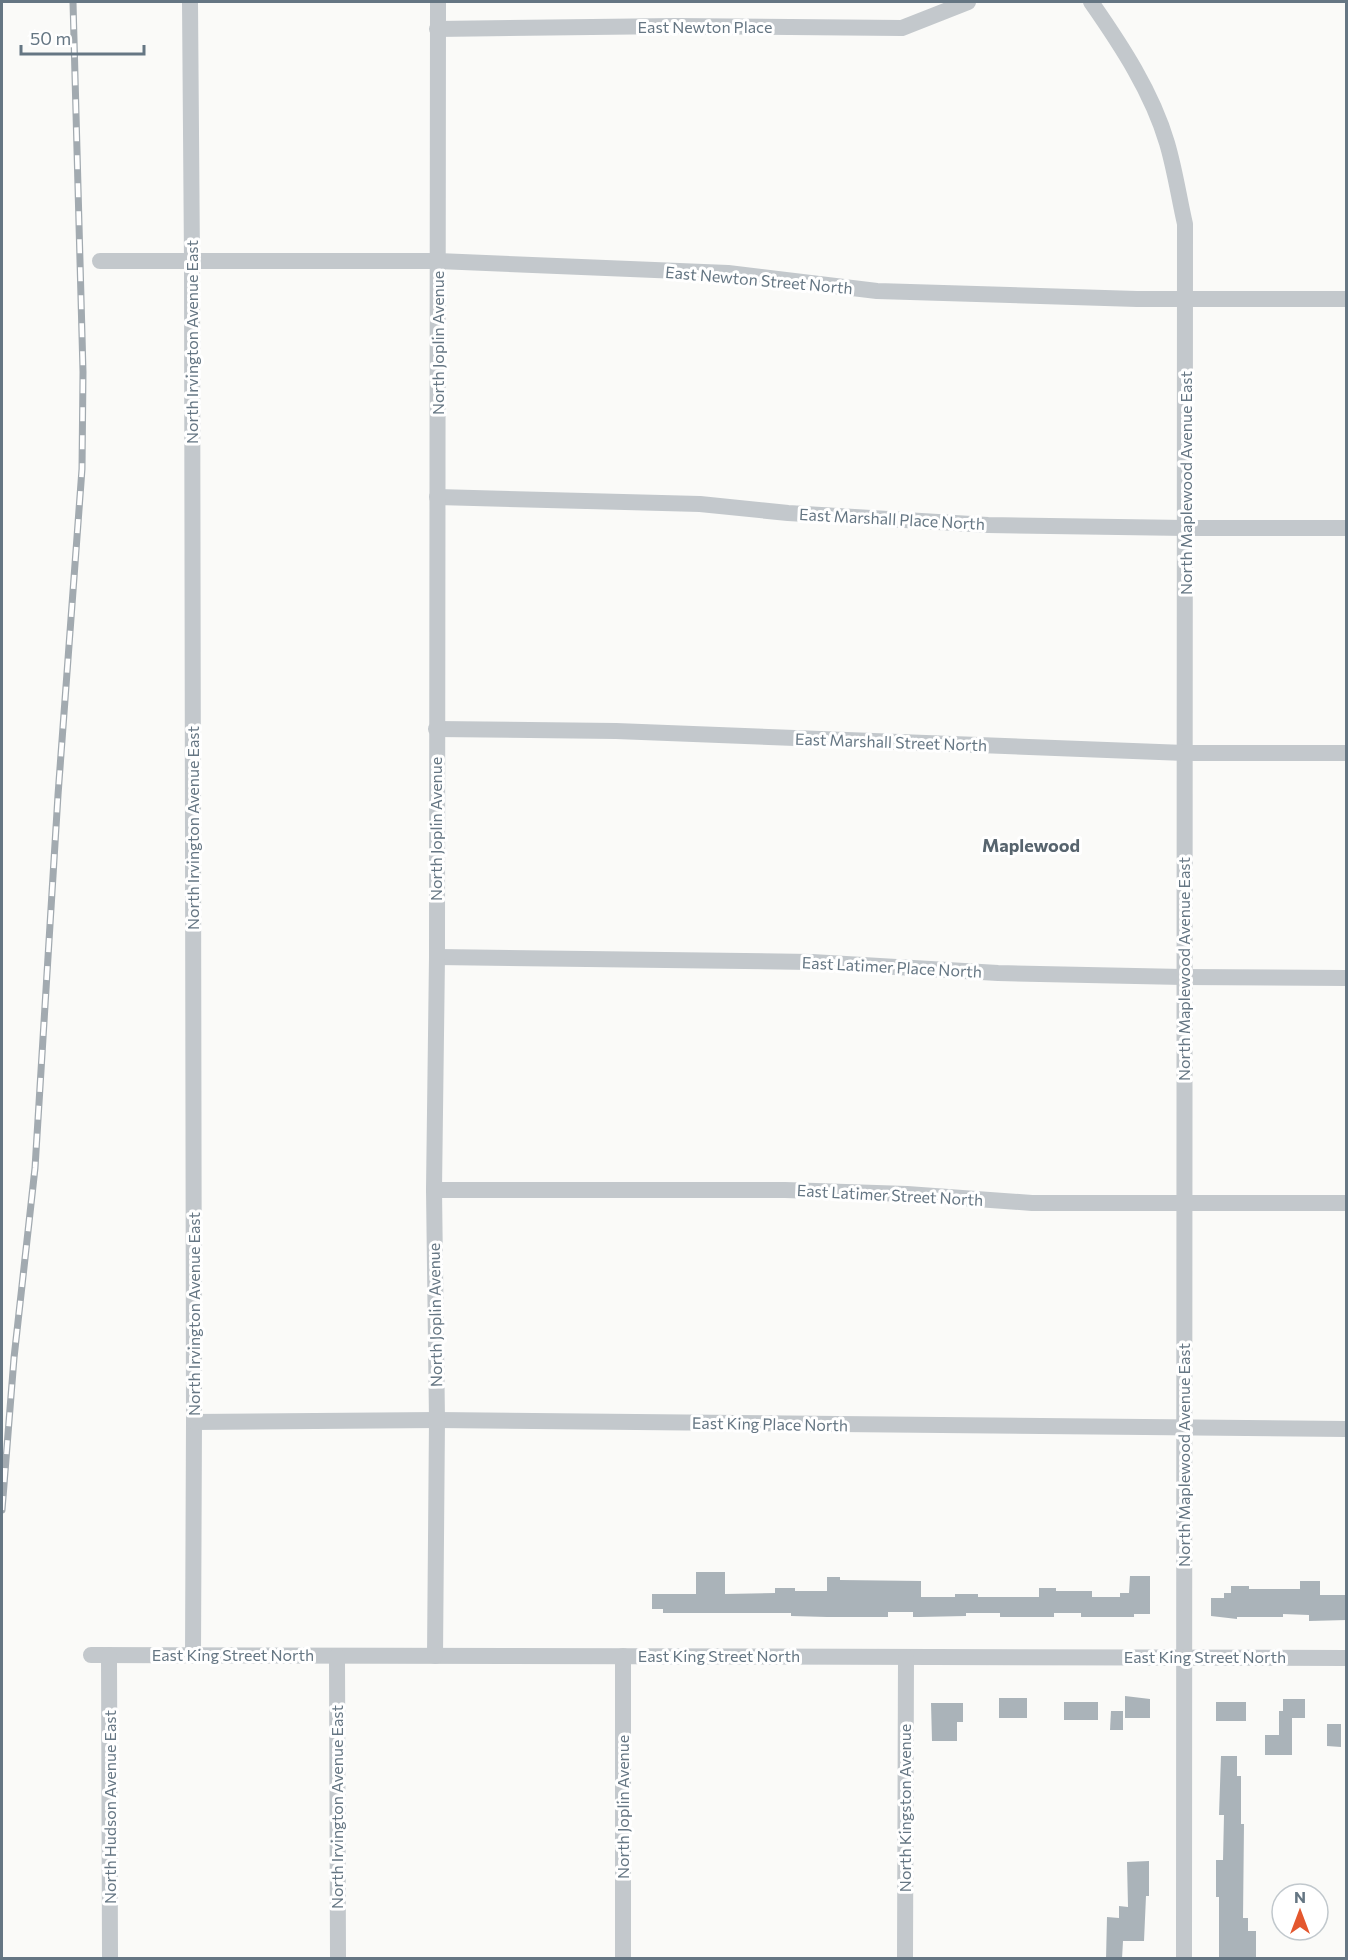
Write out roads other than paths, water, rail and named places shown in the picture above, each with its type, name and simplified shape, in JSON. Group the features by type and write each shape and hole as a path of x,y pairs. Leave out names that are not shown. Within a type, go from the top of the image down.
{"street":[{"name":"North Irvington Avenue East","path":"190,2 193,1655"},
{"name":"North Joplin Avenue","path":"435,1656 434,1190 438,2"},
{"name":"East Newton Place","path":"437,29 675,26 902,28 968,2"},
{"name":"North Maplewood Avenue East","path":"1091,2 1119,43 1147,93 1167,142 1185,225 1184,1959"},
{"name":"East Newton Street North","path":"100,261 438,261 728,273 877,291 1186,300 1347,299"},
{"name":"East Marshall Place North","path":"437,497 700,504 788,513 988,525 1347,528"},
{"name":"East Marshall Street North","path":"436,729 616,731 1185,753 1347,753"},
{"name":"East Latimer Place North","path":"436,957 812,962 998,973 1347,978"},
{"name":"East Latimer Street North","path":"434,1190 785,1190 907,1194 1032,1203 1347,1203"},
{"name":"East King Place North","path":"194,1422 436,1420 1347,1429"},
{"name":"East King Street North","path":"91,1655 1347,1658"},
{"name":"North Hudson Avenue East","path":"110,1655 110,1959"},
{"name":"North Irvington Avenue East","path":"337,1656 338,1959"},
{"name":"North Joplin Avenue","path":"623,1656 623,1959"},
{"name":"North Kingston Avenue","path":"905,1959 906,1657"}],"railway":[{"path":"2,1510 14,1358 35,1168 58,795 82,469 83,372 73,2"}],"district":[{"name":"Maplewood","path":"1031,846"}]}
